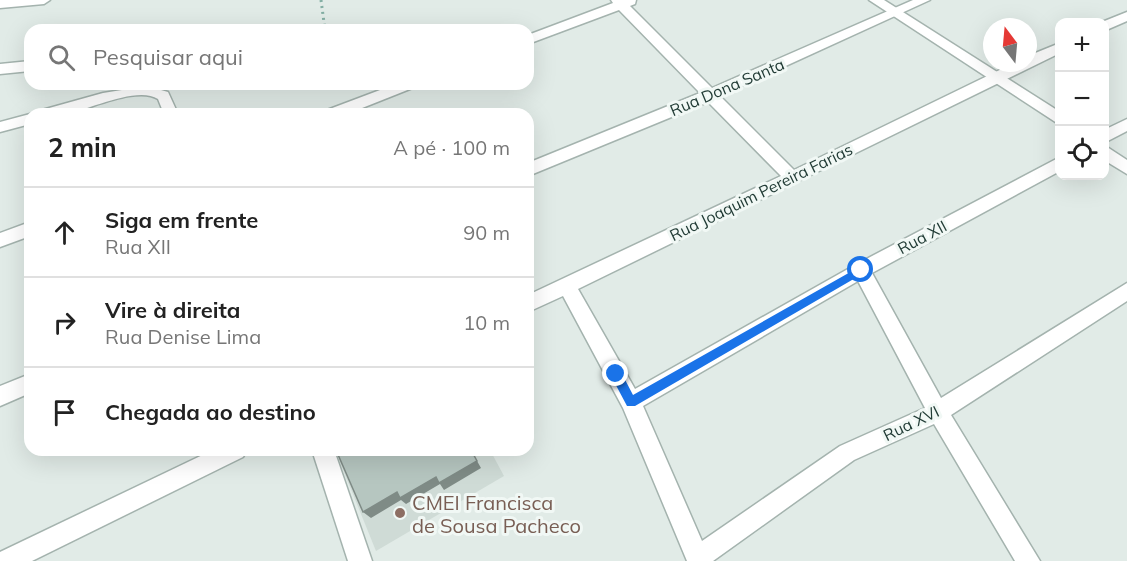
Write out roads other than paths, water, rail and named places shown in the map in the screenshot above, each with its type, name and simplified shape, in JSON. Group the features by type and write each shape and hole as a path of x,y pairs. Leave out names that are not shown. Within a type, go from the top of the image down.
{"street":[{"path":"0,4 44,0"},
{"path":"875,0 893,14 1055,117"},
{"name":"Rua Dona Santa","path":"534,168 708,96 924,0"},
{"path":"534,38 624,2 708,96 792,178"},
{"path":"1109,25 1127,16"},
{"name":"Rua Joaquim Pereira Farias","path":"1037,57 1055,49"},
{"path":"0,69 24,67"},
{"name":"Rua Joaquim Pereira Farias","path":"534,301 792,178 1006,72"},
{"path":"348,108 394,90"},
{"path":"68,108 95,100 147,91 158,92 165,97 169,108"},
{"path":"0,127 24,121"},
{"path":"1109,135 1127,124"},
{"path":"1109,154 1127,168"},
{"name":"Rua XII","path":"631,402 861,270 1055,165"},
{"path":"0,240 24,231"},
{"path":"861,270 938,412 1028,561"},
{"path":"566,284 631,402 699,559"},
{"name":"Rua XVI","path":"699,559 847,453 938,412 1127,291"},
{"path":"0,396 24,386"},
{"path":"7,561 224,456"},
{"path":"325,456 353,558"}],"place":[{"name":"CMEI Francisca de Sousa Pacheco","path":"400,513"}]}
